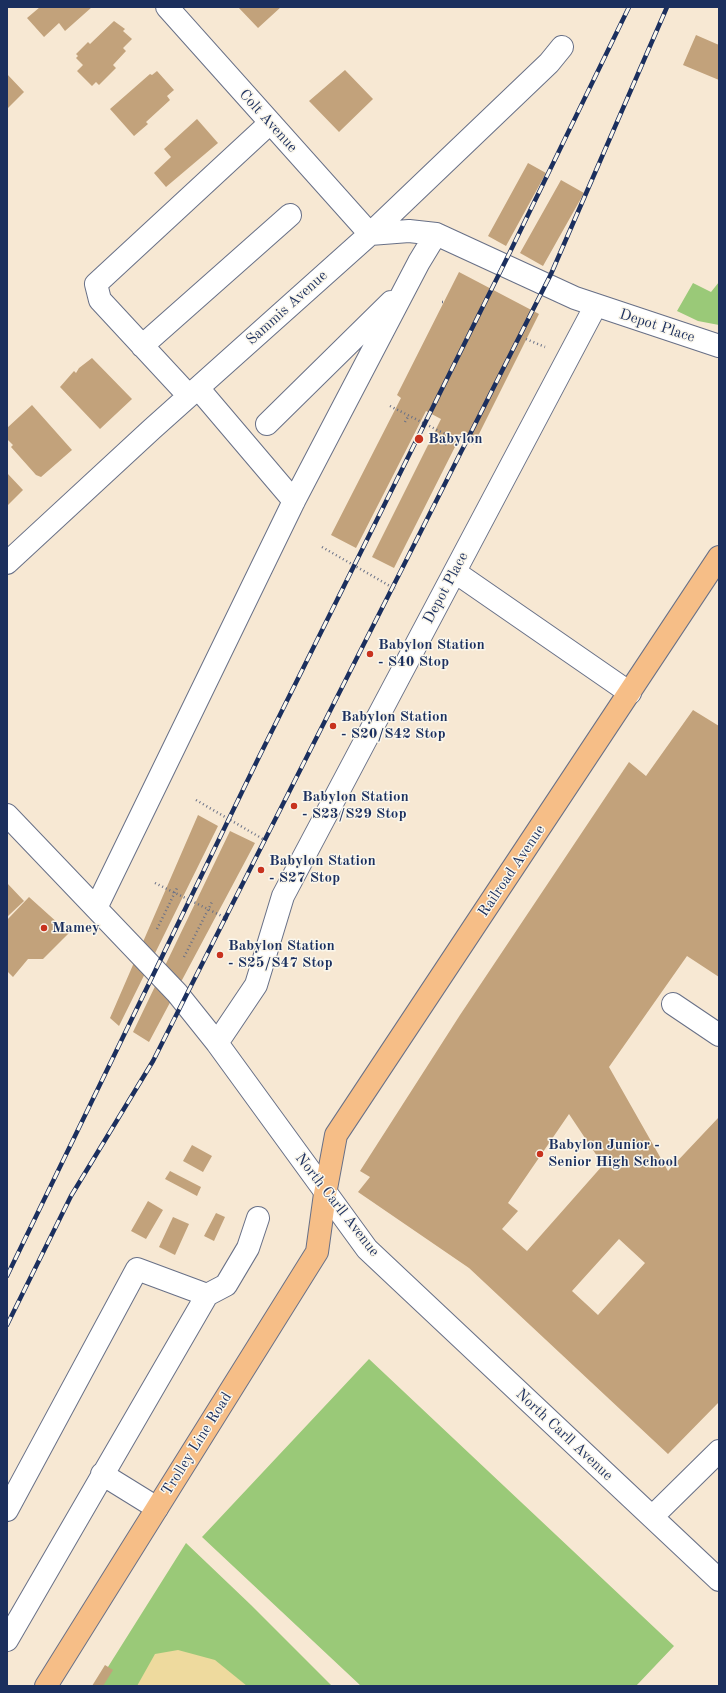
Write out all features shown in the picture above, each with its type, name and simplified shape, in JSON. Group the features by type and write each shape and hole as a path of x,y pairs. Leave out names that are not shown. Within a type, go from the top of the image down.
{"main road":[{"name":"Railroad Avenue","path":"325,1194 336,1135 719,557"},
{"name":"Trolley Line Road","path":"46,1686 317,1252 325,1194"}],"street":[{"name":"Colt Avenue","path":"167,7 370,234"},
{"name":"Sammis Avenue","path":"7,563 370,234 549,63 562,47"},
{"path":"270,123 96,284 100,300 142,346 194,392 294,502"},
{"path":"142,346 290,215"},
{"name":"Depot Place","path":"370,234 409,231 436,234 575,298 719,346"},
{"path":"96,908 294,502 406,288 436,234"},
{"path":"267,424 406,288"},
{"name":"Depot Place","path":"218,1044 256,985 283,896 596,305"},
{"path":"455,572 630,693"},
{"name":"North Carll Avenue","path":"7,816 177,993 218,1044 325,1194 367,1249 719,1580"},
{"path":"674,1004 719,1035"},
{"path":"7,1640 207,1295 226,1284 248,1248 258,1218"},
{"path":"7,1510 137,1269 207,1295"},
{"path":"652,1517 719,1451"},
{"path":"102,1474 157,1508"}],"path":[{"path":"526,339 541,345"},
{"path":"390,406 450,436 477,444"},
{"path":"405,422 409,415"},
{"path":"445,445 450,436"},
{"path":"322,547 395,589"},
{"path":"196,800 268,842"},
{"path":"155,884 230,920"},
{"path":"157,929 178,886"},
{"path":"184,957 213,900"}],"green space":[{"path":"719,282 719,325 698,321 677,311 693,283 711,292"},
{"path":"369,1359 674,1646 636,1686 361,1686 202,1537"},
{"path":"186,1543 251,1605 332,1686 96,1686"}],"sand":[{"path":"178,1650 215,1660 247,1686 137,1686 155,1654"}],"building":[{"path":"40,7 92,7 65,31 59,23 44,37 27,18"},
{"path":"238,7 281,7 258,28"},
{"path":"114,21 125,29 123,31 132,39 123,48 126,51 113,65 116,68 99,85 96,82 92,86 77,71 83,65 76,58 78,56 76,54 88,42 90,44"},
{"path":"696,35 719,45 719,80 683,65"},
{"path":"345,70 373,99 339,132 309,101"},
{"path":"157,71 174,90 167,96 170,100 146,122 148,124 134,136 110,109 150,74 152,75"},
{"path":"7,74 24,92 7,109"},
{"path":"197,119 218,143 166,187 154,173 171,157 164,149"},
{"path":"528,163 546,173 506,246 488,236"},
{"path":"561,180 584,193 543,266 520,253"},
{"path":"459,272 539,314 477,438 463,431 394,568 372,557 441,419 426,411 356,548 331,535 401,398 397,395"},
{"path":"92,358 132,399 100,429 60,387 74,371 76,373 79,368"},
{"path":"32,405 72,450 41,477 36,475 11,447 13,445 7,439 7,428"},
{"path":"7,473 23,490 7,506"},
{"name":"Babylon Junior - Senior High School","path":"693,710 719,726 719,977 687,956 609,1067 668,1171 719,1117 719,1402 668,1454 469,1268 358,1192 370,1177 360,1171 460,1015 629,762 646,776","holes":["569,1114 603,1165 527,1251 502,1229 518,1211 508,1203","619,1239 645,1263 598,1315 572,1291"]},
{"path":"198,815 218,826 119,1026 110,1018"},
{"path":"230,831 255,843 149,1042 133,1032"},
{"path":"7,883 24,901 7,917"},
{"path":"29,897 69,933 43,959 28,959 13,977 7,971 7,920"},
{"path":"192,1145 212,1156 203,1172 183,1161"},
{"path":"170,1171 201,1187 197,1196 165,1179"},
{"path":"148,1201 163,1210 146,1239 131,1231"},
{"path":"216,1213 225,1217 214,1241 204,1236"},
{"path":"173,1217 189,1224 175,1255 159,1247"},
{"path":"105,1665 113,1670 103,1686 92,1686"}],"railway":[{"path":"7,1276 257,761 510,252 629,7"},
{"path":"7,1325 71,1196 153,1061 551,274 667,7"}],"place":[{"name":"Babylon","path":"419,439"},
{"name":"Babylon Station - S40 Stop","path":"370,654"},
{"name":"Babylon Station - S20/S42 Stop","path":"333,726"},
{"name":"Babylon Station - S23/S29 Stop","path":"294,806"},
{"name":"Babylon Station - S27 Stop","path":"261,870"},
{"name":"Mamey","path":"44,928"},
{"name":"Babylon Station - S25/S47 Stop","path":"220,955"},
{"name":"Babylon Junior - Senior High School","path":"540,1154"}]}
